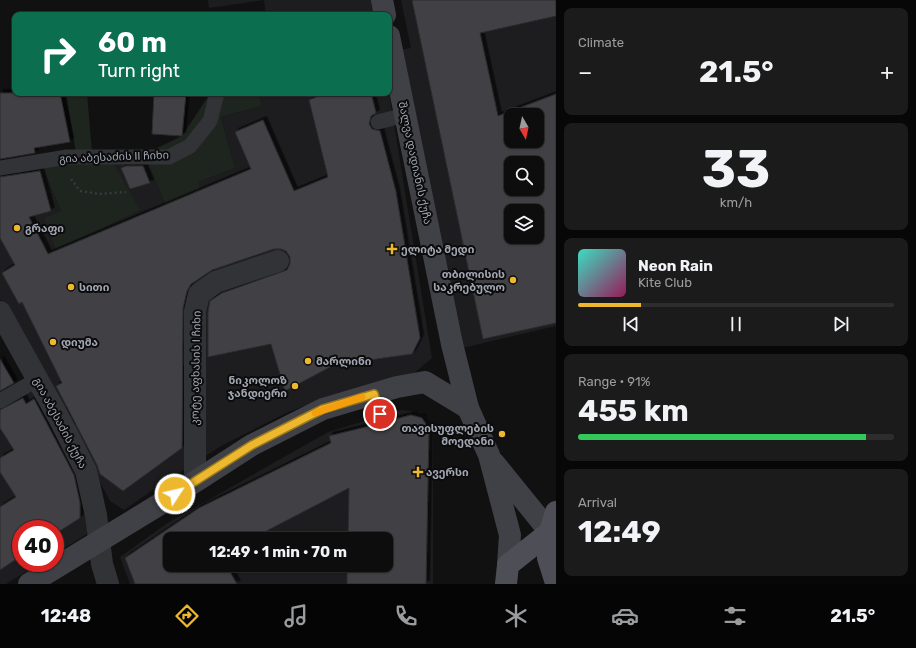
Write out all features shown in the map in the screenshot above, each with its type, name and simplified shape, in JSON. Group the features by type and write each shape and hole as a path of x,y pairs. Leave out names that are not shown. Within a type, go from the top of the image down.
{"main road":[{"path":"382,0 384,12"},
{"name":"შალვა დადიანის ქუჩა","path":"392,51 452,344 468,408 489,456"},
{"path":"29,584 252,445 323,409 397,387 425,382 468,408"},
{"path":"489,456 553,522"},
{"path":"489,456 510,535 507,574"},
{"path":"507,574 553,522"},
{"path":"553,522 548,558 556,583"}],"street":[{"name":"კოტე აფხასის I ჩიხი","path":"196,480 195,311 199,294 216,282 278,261"},
{"name":"გია აბესაძის ქუჩა","path":"0,312 38,379 86,472 96,515 98,542 108,584"}],"lane":[{"name":"გია აბესაძის II ჩიხი","path":"0,168 67,157 169,156 190,146 210,121 216,96"},
{"path":"378,122 405,115"},
{"path":"0,401 38,379"},
{"path":"374,394 383,422"}],"path":[{"path":"67,157 71,179 80,191 99,194 126,192"}],"shaded area":[{"path":"208,0 264,0 209,8"},
{"path":"264,0 371,0 373,12 266,12"},
{"path":"401,0 556,0 556,326 454,350 392,51 411,48"},
{"path":"66,96 87,96 92,152 76,153"},
{"path":"207,96 259,96 262,106 221,117 235,168 198,182 203,201 170,216 148,163 128,162 182,136"},
{"path":"259,96 389,96 432,358 407,379 335,396 288,412 223,445 169,479 124,510 110,501 70,427 149,384 141,367 62,409 0,299 0,177 42,166 61,211 56,250 112,161 148,163 170,216 197,182 235,168 221,117 262,106"},
{"path":"112,161 140,210 56,250 44,218 61,211 42,166"},
{"path":"36,388 77,459 89,512 87,534 64,548 64,520 12,520 12,572 25,572 6,584 0,584 0,409"},
{"path":"401,410 421,412 429,418 433,430 433,584 130,584 120,557 166,524 328,432"}],"building":[{"path":"412,0 556,0 556,16 480,33 498,116 504,114 504,148 544,148 544,108 519,108 556,94 556,323 483,339"},
{"path":"0,93 12,93 12,96 61,96 70,142 34,148 35,153 0,159"},
{"path":"154,96 186,96 182,136 152,134"},
{"path":"319,96 372,96 376,113 371,116 369,124 372,129 380,131 396,192 420,338 412,354 334,365 285,391 271,344 208,357 208,312 210,301 222,293 287,270 290,264 290,257 286,251 274,249 212,270 191,284 187,291 183,308 182,448 123,491 100,474 97,465 56,386 62,383 22,302 19,304 2,273 15,265 0,238 0,177 40,171 51,211 29,217 48,254 251,169 235,132 263,120 294,191 328,177 309,100"},
{"path":"126,166 143,166 150,183 130,189 121,168"},
{"path":"0,359 14,383 0,391"},
{"path":"23,398 26,404 34,399 74,475 80,503 80,518 64,528 64,520 12,520 12,562 0,570 0,507 16,497 0,472 0,458 14,450 0,428 0,410"},
{"path":"411,415 422,418 429,429 426,584 347,584 347,572 393,572 393,532 348,532 349,488 264,532 163,532 199,508 331,443 329,436 374,425 377,429 385,431 390,428 392,420"},
{"path":"163,532 163,572 230,572 237,584 135,584 125,558"}],"slow traffic":[{"path":"315,413 323,409 362,397"}],"place":[{"name":"გრაფი","path":"17,228"},
{"name":"ელიტა მედი","path":"392,249"},
{"name":"თბილისის საკრებულო","path":"513,280"},
{"name":"სითი","path":"71,287"},
{"name":"დიუმა","path":"53,342"},
{"name":"მარლინი","path":"308,361"},
{"name":"ნიკოლოზ ჯანდიერი","path":"295,386"},
{"name":"თავისუფლების მოედანი","path":"502,434"},
{"name":"ავერსი","path":"418,472"}],"route":[{"path":"175,494 252,445 323,409 374,394 380,414"}]}
